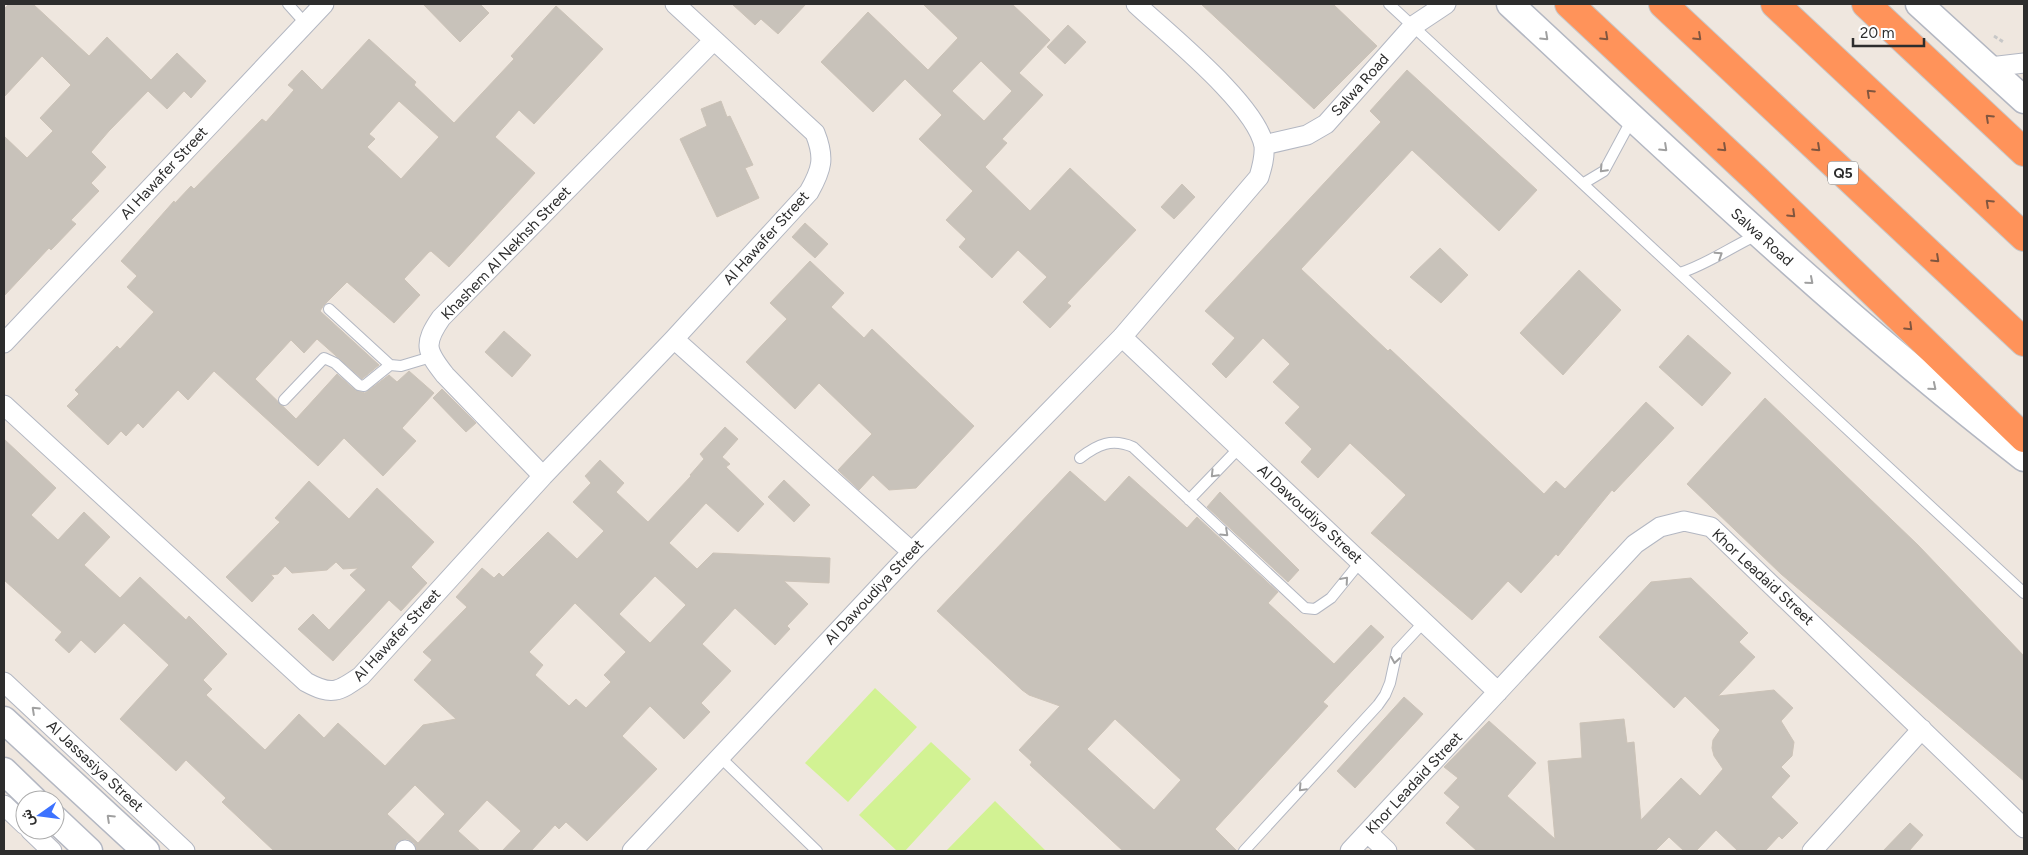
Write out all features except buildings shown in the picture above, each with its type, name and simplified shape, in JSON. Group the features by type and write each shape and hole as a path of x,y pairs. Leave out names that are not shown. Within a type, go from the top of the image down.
{"highway":[{"path":"1569,4 1757,180 2024,438"},
{"name":"Q5","path":"1663,4 2024,342"},
{"path":"1775,4 2024,237"},
{"path":"1866,4 2024,152"}],"main road":[{"name":"Salwa Road","path":"1510,4 1757,235 1937,391 2024,458"},
{"path":"1919,4 2024,100"},
{"name":"Al Jassasiya Street","path":"4,720 146,851"},
{"path":"4,772 23,790"},
{"path":"65,828 89,851"}],"street":[{"name":"Al Hawafer Street","path":"4,343 324,4"},
{"name":"Al Hawafer Street","path":"4,405 299,676 324,692 344,688 361,676 543,476 809,192 820,173 822,151 815,133 675,4"},
{"name":"Al Dawoudiya Street","path":"632,851 912,552 1122,337 1259,177 1264,161 1264,146 1254,122 1225,88 1136,4"},
{"name":"Salwa Road","path":"1264,146 1307,135 1326,124 1413,26 1446,4"},
{"name":"Khashem Al Nekhsh Street","path":"431,357 429,335 441,318 714,40"},
{"path":"1990,67 2024,63"},
{"name":"Al Dawoudiya Street","path":"1122,337 1498,692"},
{"path":"674,338 912,552"},
{"path":"431,357 445,375 543,476"},
{"name":"Khor Leadaid Street","path":"1350,851 1634,544 1660,528 1684,522 1711,527 2024,828"},
{"name":"Al Jassasiya Street","path":"4,682 185,851"},
{"path":"1812,851 1922,729"},
{"path":"4,805 15,815"},
{"path":"1368,833 1387,851"},
{"path":"40,840 52,851"}],"lane":[{"path":"288,4 305,23"},
{"path":"1389,4 2024,593"},
{"path":"1584,183 1604,171 1633,118"},
{"path":"1680,273 1705,265 1739,243 1757,235"},
{"path":"329,309 390,365 401,366 431,357"},
{"path":"284,400 324,358 335,363 359,385 364,386 390,365"},
{"path":"1080,458 1105,442 1120,442 1133,447 1305,608 1315,609 1331,598 1360,561"},
{"path":"1190,500 1239,448"},
{"path":"1244,851 1378,706 1390,683 1397,651 1424,622"},
{"path":"720,757 816,851"}],"path":[{"path":"1988,32 2013,48"}],"green space":[{"path":"875,688 917,727 848,802 805,763"},
{"path":"931,742 971,779 905,851 897,851 859,815"},
{"path":"995,801 1046,851 946,851"}]}
